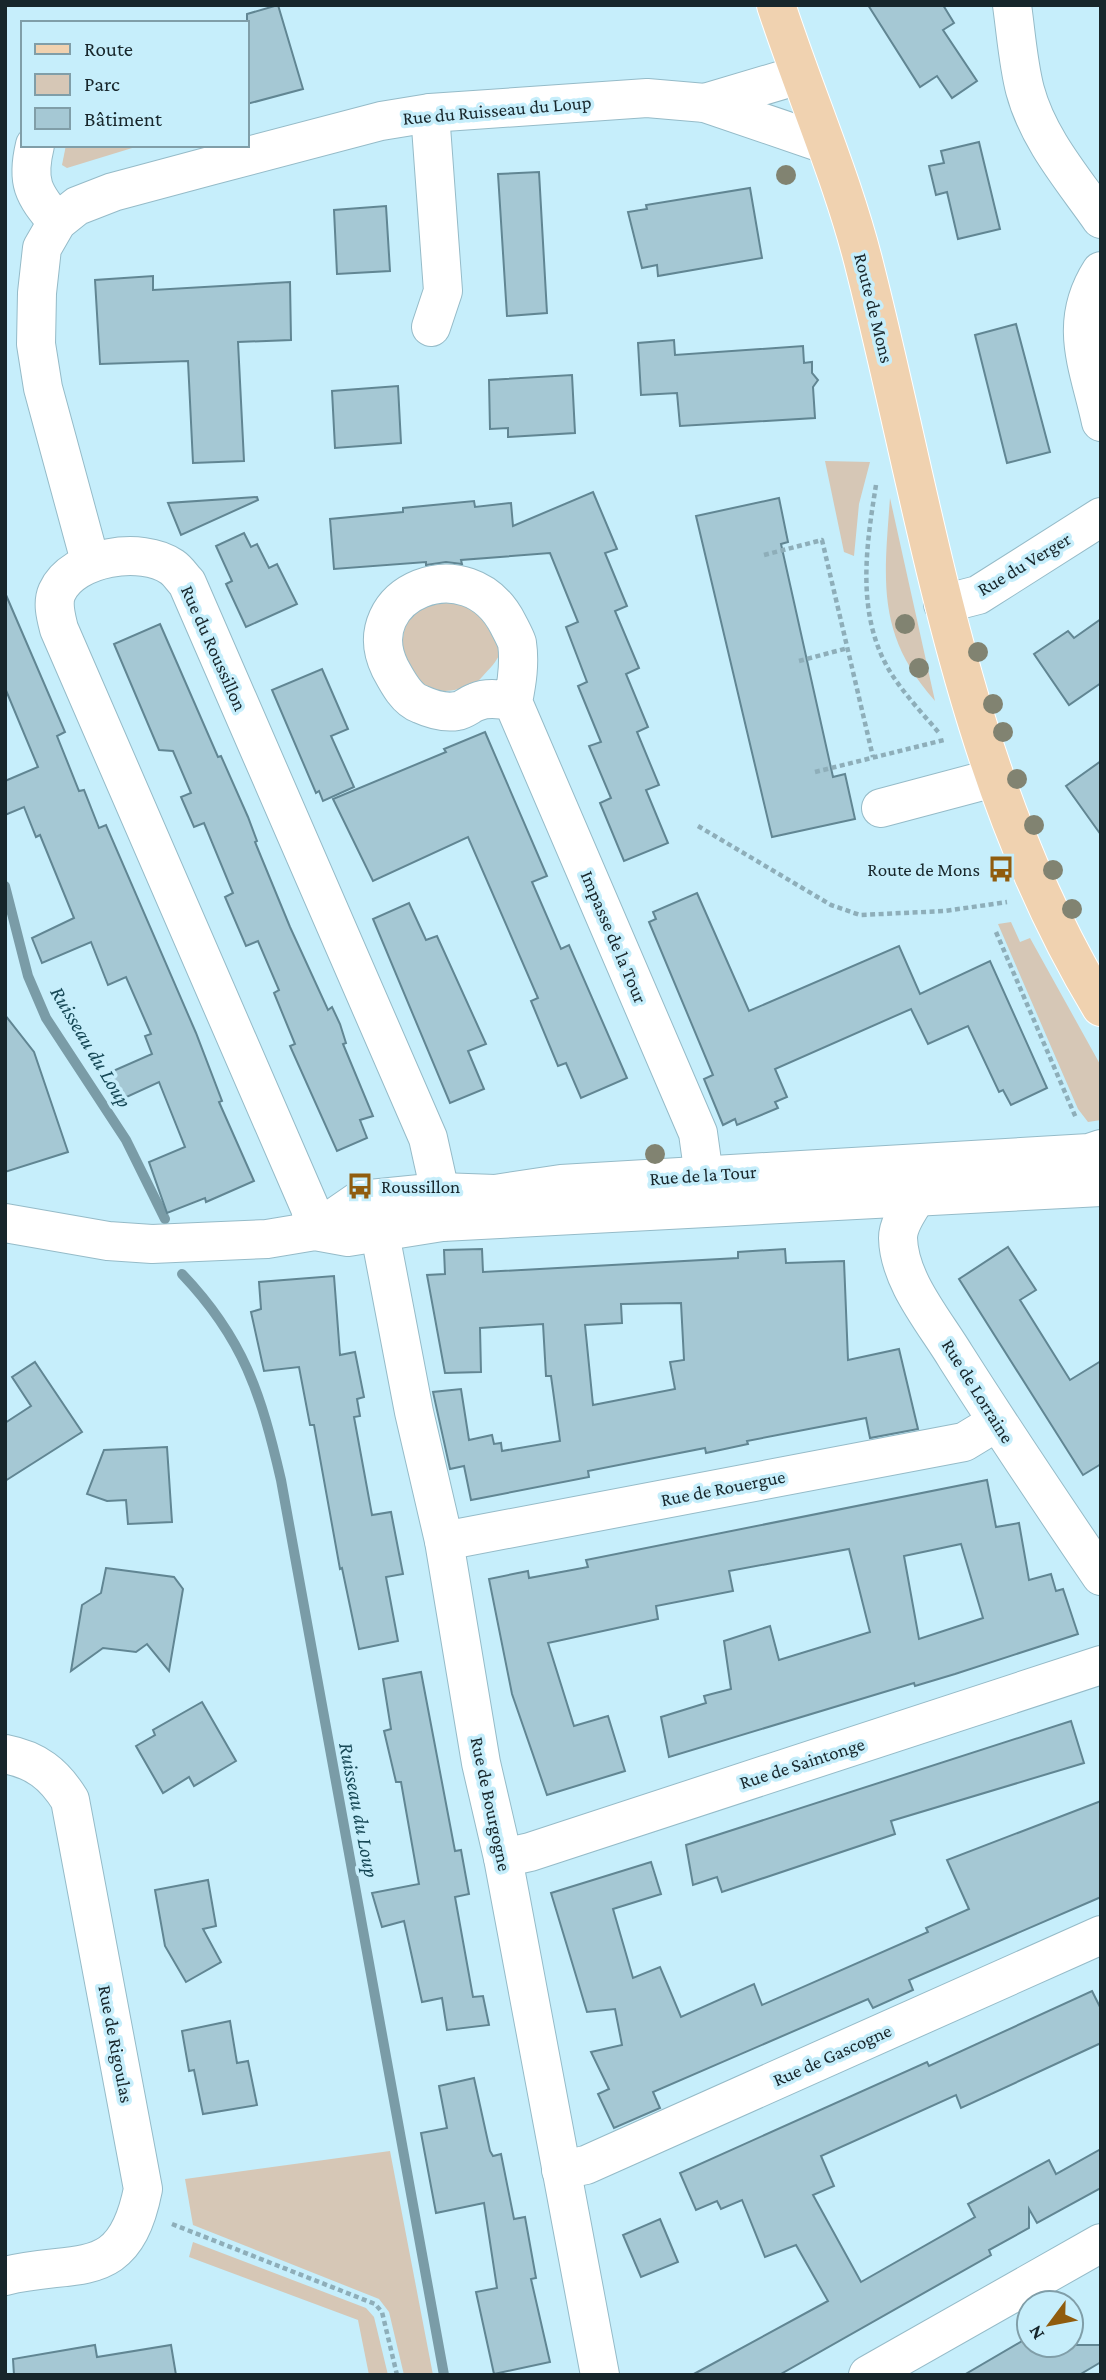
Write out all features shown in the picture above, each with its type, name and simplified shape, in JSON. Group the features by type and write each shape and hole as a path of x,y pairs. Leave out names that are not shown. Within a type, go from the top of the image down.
{"main road":[{"name":"Route de Mons","path":"776,5 866,269 943,604 971,709 994,778 1034,877 1101,1007"}],"street":[{"path":"1012,5 1025,90 1036,119 1046,142 1101,219"},
{"name":"Rue du Ruisseau du Loup","path":"705,103 799,75"},
{"name":"Rue du Ruisseau du Loup","path":"90,561 43,388 36,344 37,292 42,248 57,222 77,206 207,156 430,113 647,98 705,103 825,144"},
{"path":"430,113 443,291 431,327"},
{"path":"35,147 30,167 31,185 57,222"},
{"path":"1101,271 1082,310 1082,332 1101,422"},
{"name":"Rue du Verger","path":"943,604 978,595 1101,517"},
{"name":"Rue du Roussillon","path":"90,561 119,557 151,558 172,567 187,583 428,1138 441,1207"},
{"path":"90,561 72,572 57,592 55,608 59,629 310,1208 315,1231"},
{"name":"Impasse de la Tour","path":"513,702 698,1133 704,1176"},
{"path":"881,808 994,778"},
{"name":"Rue de la Tour","path":"5,1223 108,1241 152,1244 267,1239 315,1231 348,1237 380,1234 441,1207 495,1194 561,1184 1089,1153 1093,1138"},
{"name":"Rue de la Tour","path":"315,1231 360,1199 441,1207 918,1195 1101,1186"},
{"name":"Rue de Lorraine","path":"918,1195 900,1227 902,1262 915,1290 997,1422 1101,1576"},
{"name":"Rue de Bourgogne","path":"380,1234 414,1412 444,1541 481,1763 503,1858 600,2375"},
{"name":"Rue de Rouergue","path":"444,1541 964,1442 997,1422"},
{"name":"Rue de Saintonge","path":"503,1858 530,1852 1101,1665"},
{"name":"Rue de Rigoulas","path":"5,1754 37,1764 57,1779 70,1800 143,2189 139,2211 124,2241 99,2262 5,2276"},
{"name":"Rue de Gascogne","path":"561,2170 586,2165 1101,1935"},
{"path":"868,2375 1101,2243"}],"path":[{"path":"815,772 945,740 890,672 869,617 867,538 878,466 906,443"},
{"path":"764,555 822,540 873,757"},
{"path":"799,661 848,648"},
{"path":"698,826 808,892 860,915 945,911 1019,900"},
{"path":"996,932 1077,1121 1093,1138"},
{"path":"139,2211 374,2304 382,2312 397,2375"}],"green space":[{"path":"66,147 135,147 67,168 62,165"},
{"path":"825,461 870,462 859,504 854,556 844,552"},
{"path":"890,498 935,701 902,653 893,629 886,581"},
{"path":"457,601 481,616 501,651 493,665 477,682 458,689 440,691 424,685 405,658 403,642 406,626 415,613 430,604"},
{"path":"1011,922 1020,942 1030,938 1101,1066 1101,1120 1088,1122 1078,1109 998,924"},
{"path":"390,2151 433,2375 404,2375 389,2312 379,2299 193,2225 185,2179"},
{"path":"193,2242 366,2308 374,2317 388,2375 369,2375 358,2320 189,2257"}],"building":[{"path":"278,5 303,89 248,104 247,14"},
{"path":"868,5 943,5 954,23 943,30 977,81 952,98 937,76 920,87"},
{"path":"979,142 1000,229 958,239 947,192 936,195 929,166 944,163 941,151"},
{"path":"539,172 547,313 507,316 498,174"},
{"path":"750,188 762,258 658,276 657,265 642,268 628,212 647,209 646,205"},
{"path":"386,206 390,271 337,274 334,210"},
{"path":"153,276 153,290 290,282 291,340 238,342 244,461 193,463 188,361 100,364 95,280"},
{"path":"1016,324 1050,452 1007,463 975,335"},
{"path":"674,340 675,355 803,346 804,363 812,362 812,373 818,380 813,387 815,418 680,426 677,393 641,395 638,343"},
{"path":"572,375 575,433 508,437 508,428 490,429 489,380"},
{"path":"398,386 401,443 335,448 332,391"},
{"path":"593,492 617,549 605,553 627,606 615,611 639,668 626,674 648,727 637,732 659,785 646,790 668,843 624,861 600,803 611,798 589,746 601,742 578,686 587,682 566,627 578,622 550,553 461,560 462,564 446,562 426,565 426,562 334,569 330,519 403,512 403,508 474,501 475,507 511,503 513,526"},
{"path":"257,497 258,500 181,535 168,503"},
{"path":"779,498 788,542 781,544 833,777 845,774 855,819 772,837 696,516"},
{"path":"244,533 251,547 257,544 269,568 277,564 297,604 246,627 226,584 232,581 216,546"},
{"path":"6,595 65,732 57,736 79,791 84,790 99,828 106,825 196,1033 222,1101 219,1102 254,1181 206,1202 205,1198 167,1213 149,1162 185,1147 159,1082 120,1100 104,1075 152,1054 145,1036 151,1034 126,977 108,985 91,942 42,963 32,938 74,918 40,835 36,837 24,807 5,815 5,781 38,767 5,688"},
{"path":"1101,619 1101,683 1069,705 1034,654 1068,631 1074,638"},
{"path":"160,624 218,757 221,756 248,817 257,841 255,842 290,927 328,1010 332,1007 340,1024 346,1043 343,1044 373,1116 360,1120 367,1138 337,1151 290,1046 295,1044 274,993 279,990 258,941 246,946 225,897 233,893 204,823 194,827 181,797 191,793 173,751 159,750 114,644"},
{"path":"322,669 348,729 331,736 354,787 323,801 319,791 316,793 272,690"},
{"path":"485,732 547,876 532,882 561,949 569,945 627,1078 581,1098 566,1063 558,1066 531,1001 538,998 468,837 373,881 333,799 446,752 444,749"},
{"path":"1101,761 1101,835 1066,786"},
{"path":"697,893 749,1011 899,946 920,994 990,961 1047,1088 1011,1105 1003,1090 999,1092 968,1026 928,1044 911,1009 775,1069 787,1097 775,1102 778,1108 737,1125 735,1119 723,1125 704,1079 713,1075 649,922 656,919 653,912"},
{"path":"409,903 426,940 437,936 486,1044 468,1051 484,1089 450,1103 373,919"},
{"path":"5,1015 34,1052 68,1152 5,1172"},
{"path":"1008,1247 1036,1290 1020,1300 1070,1380 1101,1361 1101,1464 1083,1475 959,1279"},
{"path":"482,1249 483,1272 738,1258 738,1252 785,1249 786,1263 844,1261 848,1360 899,1349 918,1429 870,1438 866,1418 747,1441 748,1444 706,1453 705,1448 588,1471 589,1477 471,1500 464,1466 450,1469 433,1392 461,1389 469,1440 492,1435 494,1444 501,1443 502,1451 560,1441 551,1376 546,1376 543,1324 480,1328 481,1372 445,1373 427,1275 445,1274 444,1250","holes":["681,1303 684,1360 670,1362 675,1389 593,1405 585,1325 622,1323 621,1304"]},
{"path":"334,1276 340,1355 355,1352 364,1397 357,1399 360,1416 354,1417 372,1515 391,1512 403,1574 386,1577 398,1641 359,1649 342,1568 340,1569 314,1425 310,1425 299,1367 264,1371 251,1312 261,1309 259,1282"},
{"path":"35,1362 82,1432 5,1481 5,1423 31,1406 12,1377"},
{"path":"167,1447 172,1522 128,1524 126,1500 107,1501 87,1494 104,1450"},
{"path":"987,1480 996,1527 1019,1523 1029,1580 1051,1574 1056,1591 1063,1589 1078,1634 955,1674 915,1686 914,1683 669,1757 661,1717 706,1703 704,1696 731,1689 724,1641 770,1626 779,1660 870,1632 849,1549 729,1571 733,1591 656,1606 658,1619 548,1643 574,1726 608,1716 625,1771 547,1795 512,1694 489,1579 528,1571 529,1578 588,1567 586,1560","holes":["961,1544 983,1618 919,1639 904,1556"]},
{"path":"106,1568 174,1577 183,1589 169,1671 147,1644 136,1652 103,1648 71,1671 82,1605 101,1593"},
{"path":"421,1672 455,1851 461,1850 469,1894 455,1897 473,1997 483,1996 489,2025 447,2030 442,1998 422,2002 404,1921 382,1927 372,1893 419,1884 401,1782 396,1782 384,1731 391,1729 383,1679"},
{"path":"202,1702 236,1761 194,1786 189,1777 163,1793 136,1746 155,1735 153,1730"},
{"path":"1071,1721 1084,1763 891,1821 895,1834 722,1892 717,1877 693,1885 686,1845"},
{"path":"1101,1801 1101,1897 909,1980 913,1990 873,2008 868,1999 653,2092 660,2108 614,2128 598,2094 609,2089 591,2052 622,2045 615,2009 587,2012 551,1893 651,1862 661,1894 613,1909 633,1978 660,1967 681,2017 754,1984 762,2005 928,1932 926,1928 969,1909 947,1860"},
{"path":"208,1880 216,1926 203,1929 221,1962 186,1982 165,1946 155,1890"},
{"path":"1092,1991 1101,2009 1101,2043 961,2108 956,2095 821,2156 834,2186 813,2195 861,2282 975,2217 968,2204 1049,2160 1056,2174 1101,2149 1101,2188 1037,2223 1029,2209 1029,2228 989,2250 991,2255 779,2375 692,2375 828,2301 796,2245 765,2257 742,2200 721,2209 717,2201 696,2210 680,2173 927,2062 929,2066"},
{"path":"230,2021 237,2063 248,2061 257,2105 203,2114 194,2070 189,2071 182,2031"},
{"path":"474,2078 490,2151 493,2156 501,2154 514,2219 525,2217 536,2278 531,2279 550,2362 494,2374 476,2292 497,2288 484,2203 436,2213 421,2133 447,2128 439,2086"},
{"path":"660,2219 678,2262 641,2277 623,2235"},
{"path":"95,2345 97,2357 171,2345 176,2375 14,2375 13,2359"},
{"path":"1015,2345 1015,2359 1085,2359 1085,2345 1101,2345 1101,2362 1079,2375 964,2375"}],"waterway":[{"name":"Ruisseau du Loup","path":"5,886 28,976 46,1018 126,1140 165,1219"},
{"name":"Ruisseau du Loup","path":"182,1274 221,1322 247,1369 266,1421 281,1480 444,2375"}],"place":[{"name":"Route de Mons","path":"1001,869"},
{"name":"Roussillon","path":"360,1186"}]}
